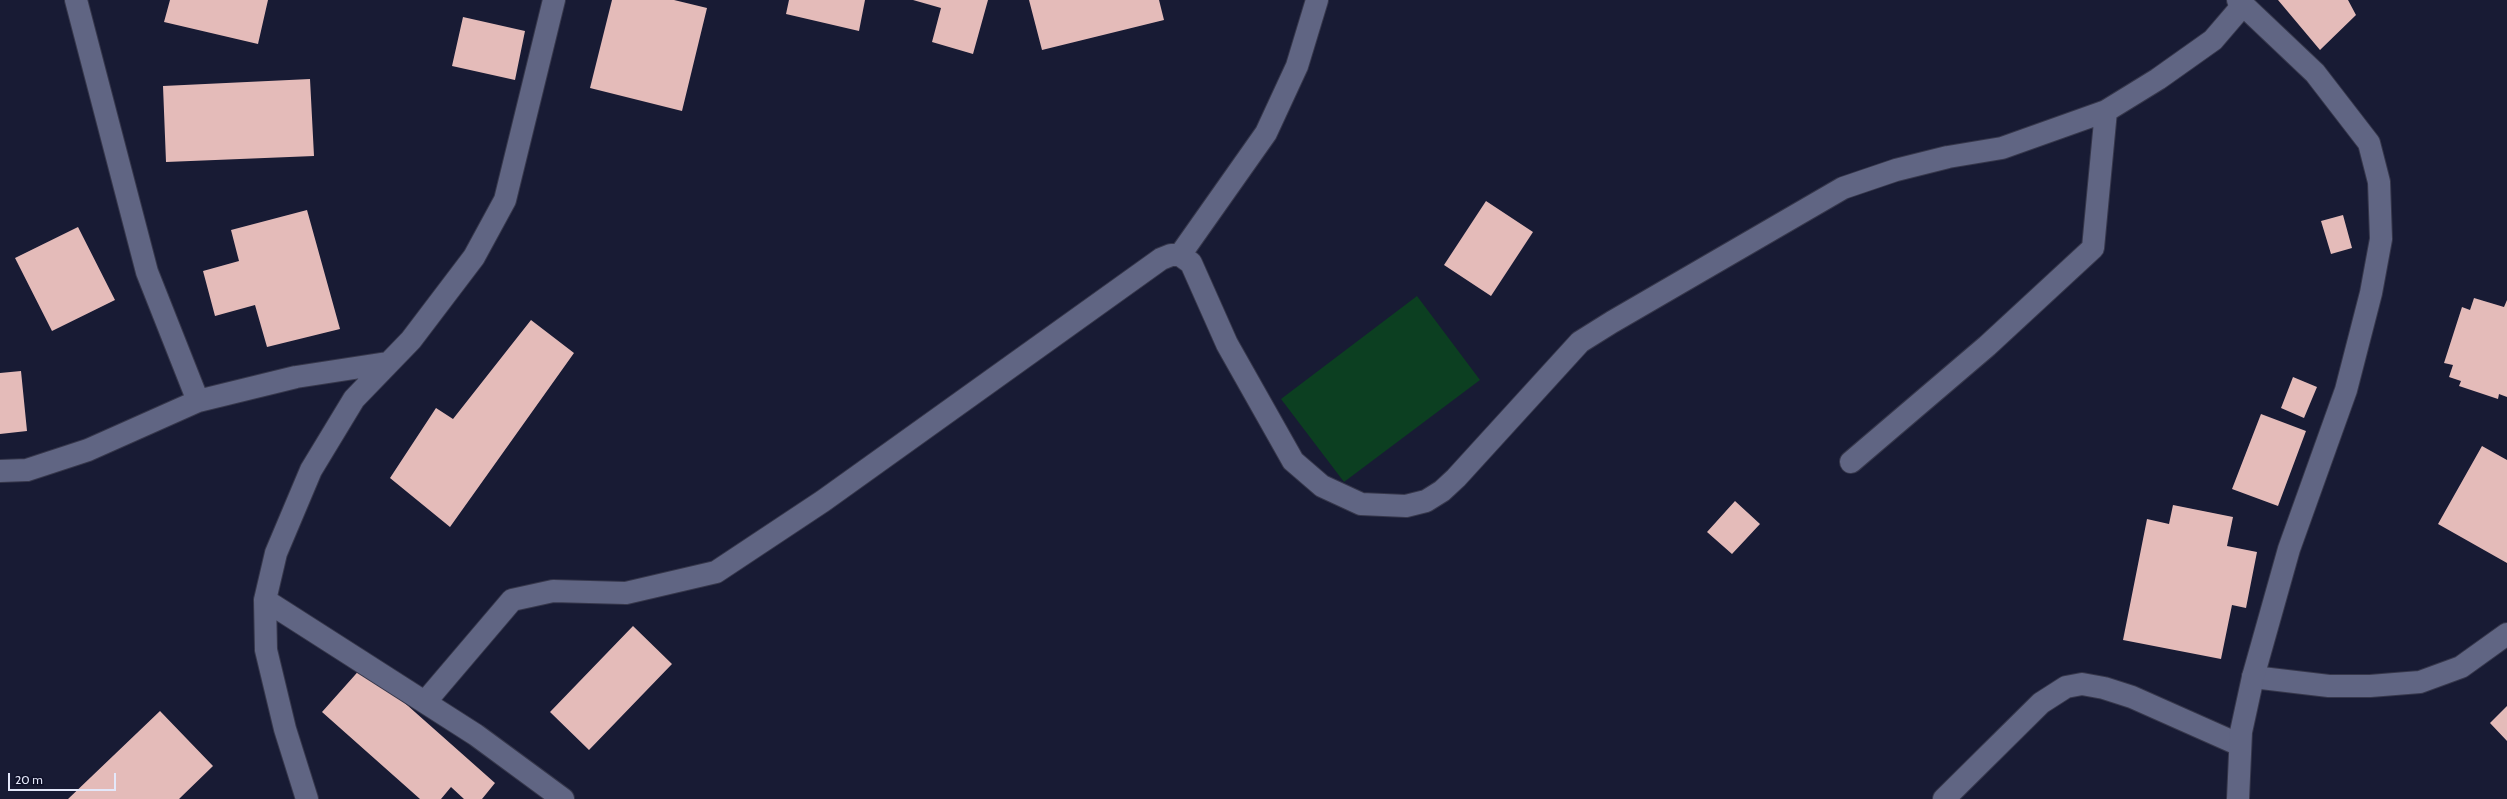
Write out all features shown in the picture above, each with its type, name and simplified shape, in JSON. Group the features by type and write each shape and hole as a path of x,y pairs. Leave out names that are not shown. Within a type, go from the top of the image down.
{"street":[{"path":"76,0 147,272 198,401"},
{"path":"307,799 285,729 266,650 266,600 276,553 311,470 354,399 411,340 474,257 505,200 554,0"},
{"path":"426,702 512,600 553,591 626,593 716,572 822,501 1161,259 1180,254 1250,158 1269,127 1297,66 1317,0"},
{"path":"1180,254 1191,262 1227,344 1293,461 1322,486 1361,504 1406,506 1426,501 1442,491 1580,342 1843,188 1896,170 1948,157 2002,148 2106,111 2158,79 2213,40 2240,3 2315,73 2369,143 2380,182 2381,239 2371,293 2346,390 2289,549 2253,677 2241,732 2238,799"},
{"path":"1851,462 1987,346 2093,248 2106,111"},
{"path":"0,471 27,470 88,450 198,401 296,377 387,364"},
{"path":"266,600 476,735 563,799"},
{"path":"2253,677 2329,686 2370,686 2420,682 2461,667 2507,634"},
{"path":"1944,799 2041,703 2066,687 2071,686 2082,684 2104,688 2240,745"}],"green space":[{"path":"1417,296 1480,380 1344,482 1281,399"}],"building":[{"path":"170,0 268,0 258,44 164,22"},
{"path":"612,0 674,0 707,8 682,111 590,88"},
{"path":"789,0 865,0 859,31 786,14"},
{"path":"913,0 988,0 973,54 932,42 941,8"},
{"path":"1029,0 1159,0 1164,20 1042,50"},
{"path":"2278,0 2348,0 2356,15 2320,50"},
{"path":"463,17 525,31 515,80 452,66"},
{"path":"310,79 314,156 166,162 163,86"},
{"path":"1486,201 1533,232 1491,296 1444,265"},
{"path":"307,210 340,329 267,347 255,305 215,316 203,271 239,261 231,230"},
{"path":"2343,215 2352,248 2331,254 2321,221"},
{"path":"78,227 115,300 52,331 15,258"},
{"path":"2474,298 2504,307 2507,300 2507,397 2499,394 2498,399 2459,386 2461,381 2449,377 2453,365 2444,363 2462,307 2470,310"},
{"path":"531,320 574,353 450,527 390,478 436,408 453,419"},
{"path":"21,371 27,431 0,434 0,373"},
{"path":"2293,377 2317,387 2304,418 2281,408"},
{"path":"2261,414 2306,431 2278,506 2232,489"},
{"path":"2482,446 2507,460 2507,563 2438,524"},
{"path":"1735,501 1760,524 1732,554 1707,532"},
{"path":"2173,505 2233,517 2227,546 2257,552 2246,608 2232,605 2221,659 2123,640 2147,519 2169,524"},
{"path":"633,626 672,664 589,750 550,712"},
{"path":"363,666 495,783 482,799 464,799 451,787 441,799 420,799 322,712"},
{"path":"2507,706 2507,741 2490,723"},
{"path":"160,711 213,766 179,799 68,799"}]}
